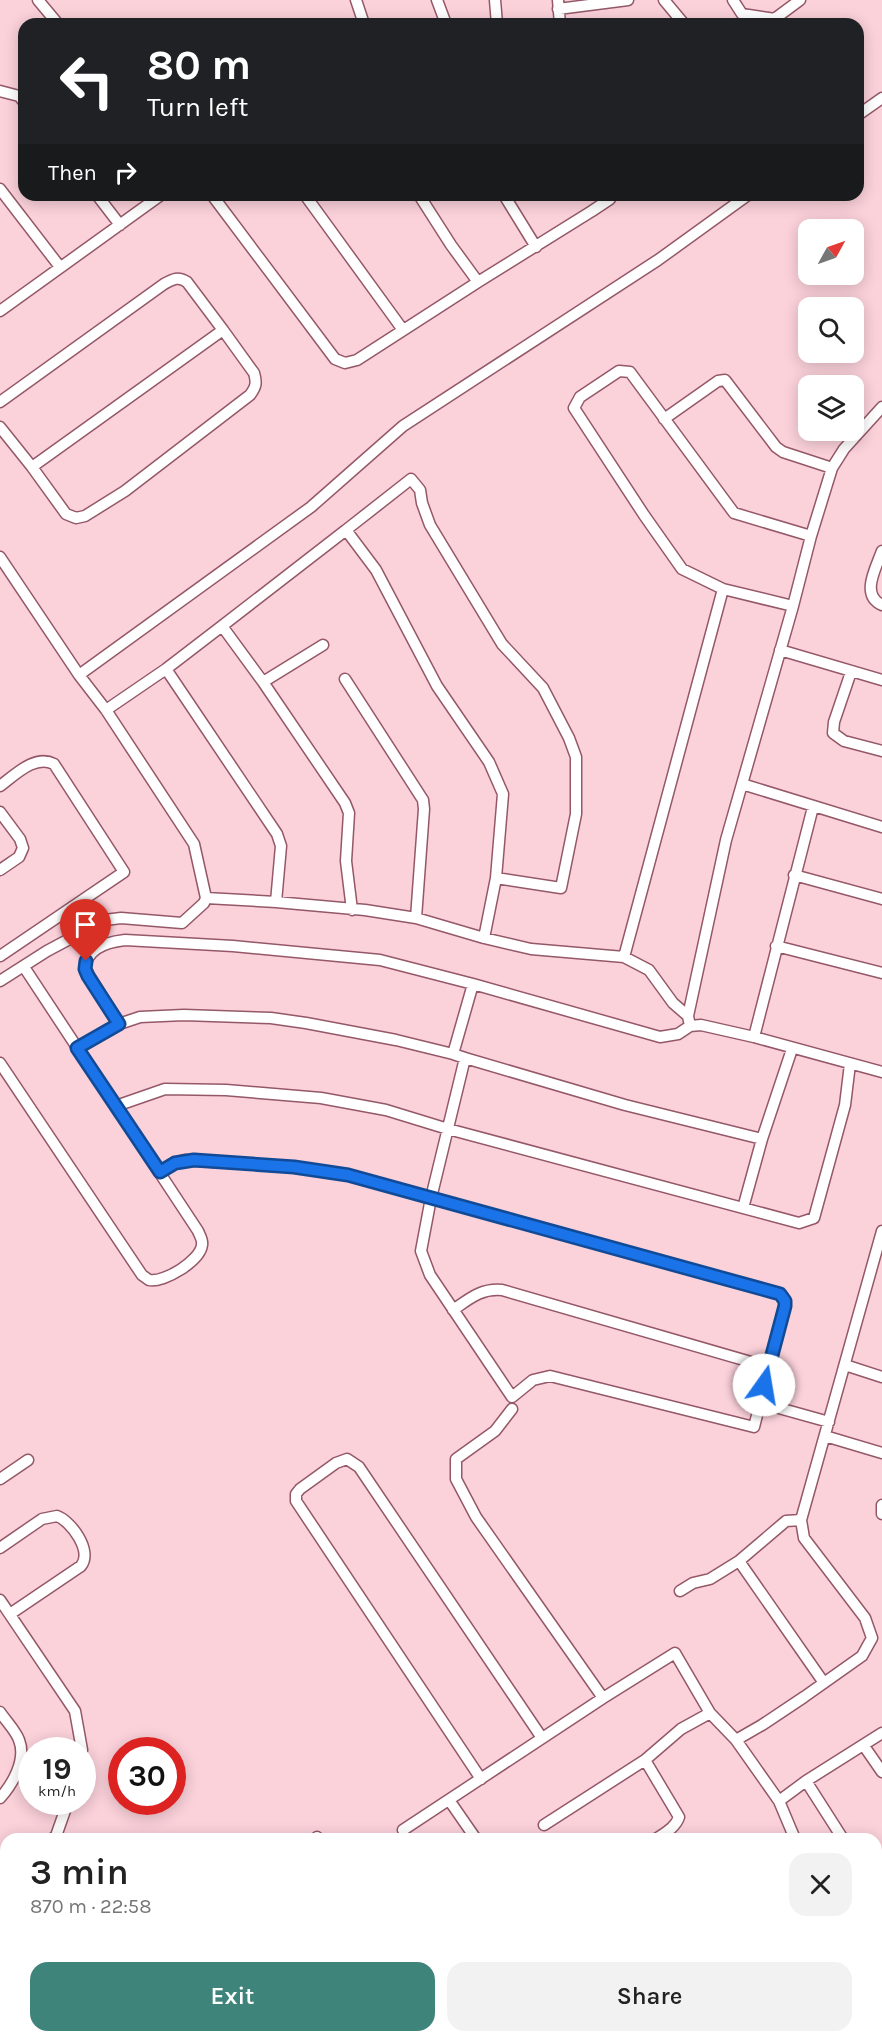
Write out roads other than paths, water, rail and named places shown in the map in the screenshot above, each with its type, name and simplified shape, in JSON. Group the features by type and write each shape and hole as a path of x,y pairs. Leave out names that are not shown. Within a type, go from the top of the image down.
{"street":[{"path":"38,0 53,18"},
{"path":"356,0 362,18"},
{"path":"437,0 443,18"},
{"path":"495,0 496,18"},
{"path":"558,4 628,0"},
{"path":"664,0 679,18"},
{"path":"732,0 742,14 757,18"},
{"path":"777,18 800,0"},
{"path":"0,92 18,96"},
{"path":"864,111 882,98"},
{"path":"0,189 60,267"},
{"path":"102,201 120,225"},
{"path":"1,308 153,201"},
{"path":"216,201 335,359 345,363 357,360 607,201"},
{"path":"309,201 403,330"},
{"path":"423,201 478,282"},
{"path":"508,201 536,247"},
{"path":"79,675 311,507 402,426 658,260 740,201"},
{"path":"0,402 164,284 178,278 187,282 254,373 257,381 250,395 125,491 85,516 71,517 66,514 0,427"},
{"path":"32,467 223,330"},
{"path":"793,606 723,589 682,569 574,408 580,397 619,371 630,372 734,513 811,536"},
{"path":"664,419 718,381 725,380 776,447 783,452 832,468"},
{"path":"119,1024 85,969 91,952 112,941 125,940 232,946 380,960 473,984 660,1038 678,1034 689,1021 726,840 832,468 844,449 882,407"},
{"path":"106,710 166,669 411,479 420,490 430,525 502,644 543,688 569,738 576,757 576,814 561,888 496,878"},
{"path":"346,530 376,570 437,686 489,762 503,794 496,878 484,938"},
{"path":"882,551 870,585 872,597 882,605"},
{"path":"0,557 79,675 106,710 194,844 206,898 204,903 182,923 121,918 105,920 47,951 0,981"},
{"path":"624,957 723,589"},
{"path":"222,626 345,803 349,813 346,854 352,910"},
{"path":"263,682 323,645"},
{"path":"780,650 882,680"},
{"path":"166,669 277,834 281,846 276,902"},
{"path":"851,672 834,722 833,733 844,741 882,751"},
{"path":"345,679 423,800 416,918"},
{"path":"0,786 40,760 54,765 124,872 0,956"},
{"path":"742,784 882,827"},
{"path":"754,1037 813,807"},
{"path":"0,812 20,839 23,848 19,857 0,870"},
{"path":"795,875 882,899"},
{"path":"206,898 276,902 416,918 531,949 624,957 650,970 689,1021 700,1026 754,1037 882,1072"},
{"path":"776,946 882,973"},
{"path":"0,1064 142,1275 154,1281 172,1275 199,1254 202,1246 198,1232 24,967"},
{"path":"453,1054 473,984"},
{"path":"77,1048 119,1024 147,1016 271,1018 396,1040 453,1054 625,1104 762,1139"},
{"path":"743,1208 762,1139 792,1048"},
{"path":"160,1172 184,1160 294,1167 348,1175 432,1198 780,1294 785,1301 785,1306 754,1427 550,1376 533,1380 512,1397 430,1275 421,1251 432,1198 465,1058"},
{"path":"116,1107 165,1089 226,1090 321,1098 386,1110 448,1129 799,1223 814,1218 845,1105 850,1064"},
{"path":"736,1740 762,1725 862,1656 872,1638 865,1618 804,1538 801,1520 882,1231"},
{"path":"453,1310 475,1294 486,1290 502,1290 768,1367"},
{"path":"845,1365 882,1377"},
{"path":"761,1402 829,1422"},
{"path":"512,1409 495,1431 456,1459 456,1479 476,1517 603,1698"},
{"path":"825,1436 882,1453"},
{"path":"481,1779 296,1502 296,1494 300,1489 336,1462 347,1459 359,1467 542,1738"},
{"path":"0,1479 28,1460"},
{"path":"882,1505 882,1514"},
{"path":"0,1548 42,1519 57,1516 66,1521 86,1551 85,1561 81,1566 10,1614"},
{"path":"680,1592 693,1583 710,1579 739,1561 786,1521 801,1520"},
{"path":"739,1561 824,1683"},
{"path":"0,1600 75,1711 80,1737"},
{"path":"403,1830 675,1653 710,1713 736,1740 779,1801 792,1833"},
{"path":"0,1712 20,1741 20,1760 11,1786 0,1798"},
{"path":"544,1825 645,1761 681,1729 710,1713"},
{"path":"779,1801 806,1781 882,1733"},
{"path":"864,1746 882,1772"},
{"path":"645,1761 679,1817 678,1821 664,1833"},
{"path":"806,1781 839,1833"},
{"path":"449,1800 472,1833"},
{"path":"57,1833 63,1815"}]}
